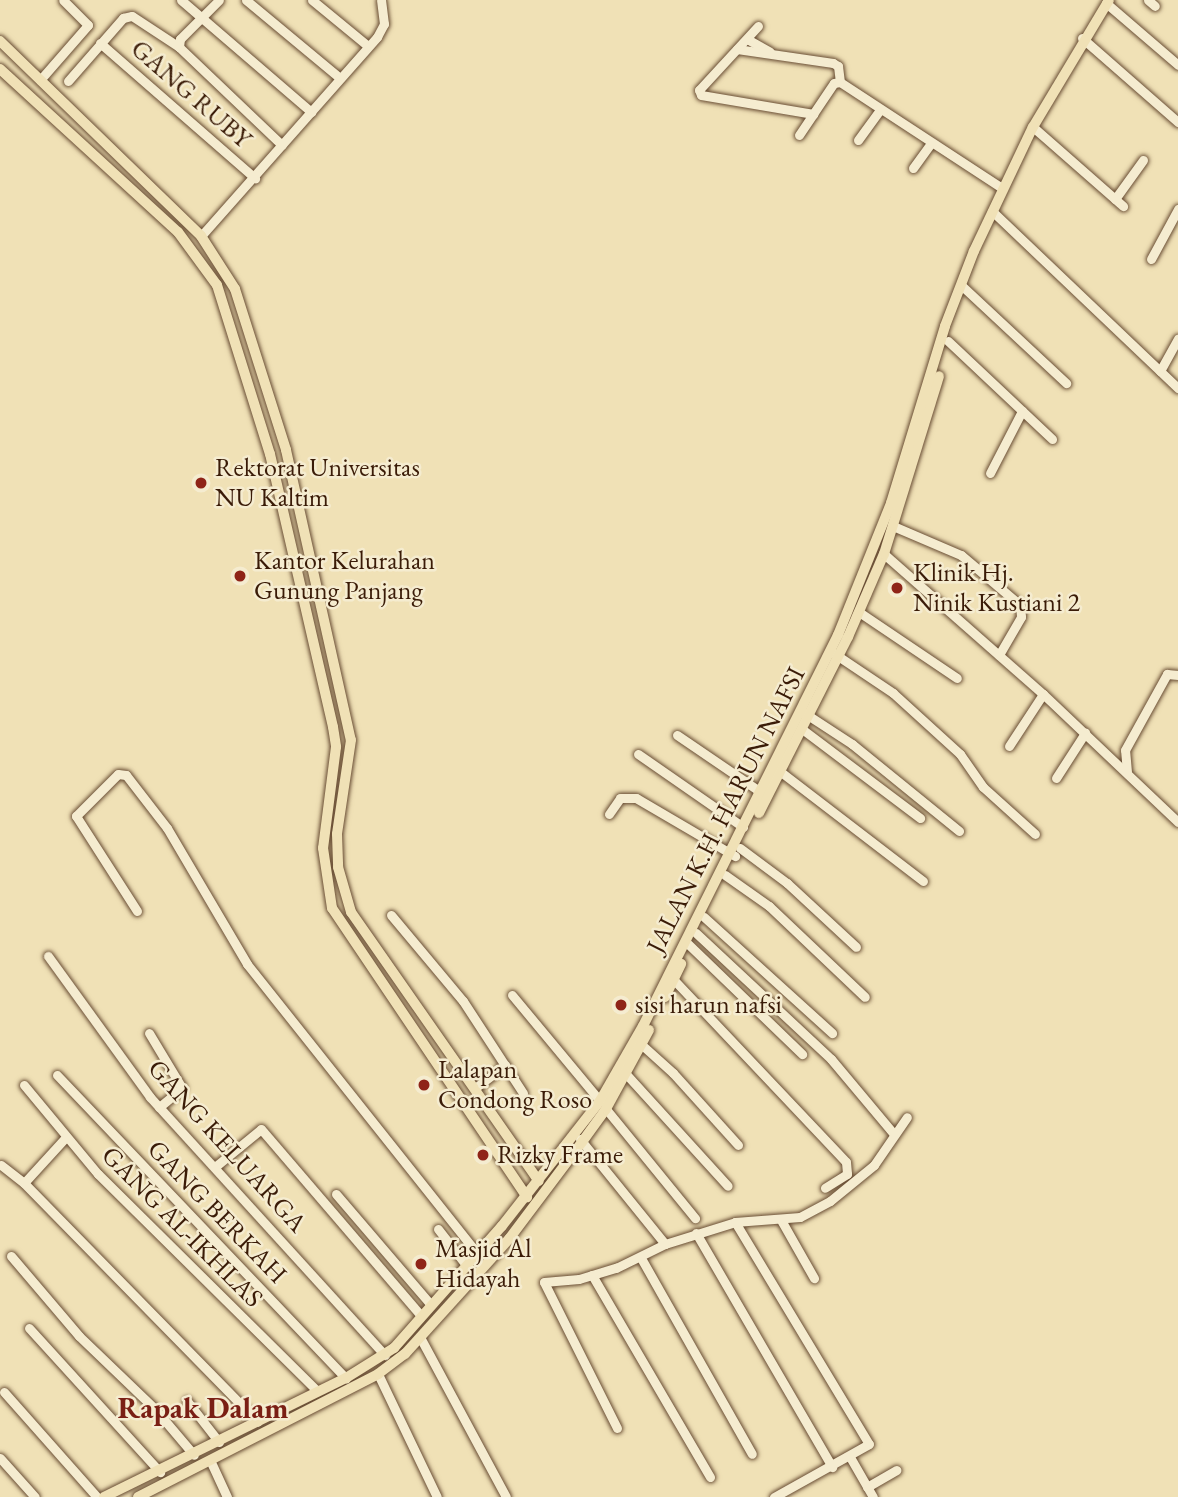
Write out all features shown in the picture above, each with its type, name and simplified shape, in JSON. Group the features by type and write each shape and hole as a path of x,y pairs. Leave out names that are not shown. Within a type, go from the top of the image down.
{"main road":[{"name":"JALAN K.H. HARUN NAFSI","path":"603,1105 859,612 893,526 895,505 961,285 1002,188 1033,127 1082,38 1107,1"},
{"path":"0,41 201,236 234,289 248,320 286,450 351,740 337,834 338,867 361,931 475,1088 544,1189"},
{"path":"0,69 144,198 204,261 230,315 270,454 336,747 323,848 332,908 533,1205"},
{"name":"JALAN K.H. HARUN NAFSI","path":"835,654 895,505 948,341 951,316"},
{"path":"270,454 286,450"},
{"name":"JALAN K.H. HARUN NAFSI","path":"777,769 802,729 805,713"},
{"name":"JALAN K.H. HARUN NAFSI","path":"138,1497 156,1493 210,1460 377,1374 421,1339 533,1205 626,1074 674,979 688,943 696,933 725,875 743,827 764,795"},
{"name":"JALAN K.H. HARUN NAFSI","path":"104,1497 190,1457 346,1378 385,1355 478,1254 536,1178 579,1137"},
{"path":"190,1457 191,1471"}],"street":[{"path":"40,80 88,25 63,0"},
{"path":"181,0 311,112"},
{"path":"179,47 200,18 219,0"},
{"path":"246,0 340,78"},
{"path":"312,0 368,46"},
{"path":"201,236 255,178 382,30 382,4 373,0"},
{"path":"1107,1 1178,65"},
{"path":"68,81 127,15 179,47 282,145"},
{"path":"758,26 699,90 701,95 813,114"},
{"path":"1082,38 1178,122"},
{"path":"747,39 775,55"},
{"name":"GANG RUBY","path":"100,43 255,178"},
{"path":"737,50 833,63 838,66 840,82"},
{"path":"799,135 834,83 840,82 1002,188"},
{"path":"858,140 880,110"},
{"path":"1033,127 1124,206"},
{"path":"913,169 931,143"},
{"path":"1115,198 1143,160"},
{"path":"1152,259 1178,209"},
{"path":"992,211 1178,388"},
{"path":"961,285 1066,383"},
{"path":"1160,371 1178,339"},
{"path":"948,341 1052,439"},
{"path":"990,474 1022,411"},
{"path":"893,526 961,555 1020,605 1021,617 999,655"},
{"path":"884,554 1043,694 1178,822"},
{"path":"859,612 957,678"},
{"path":"835,654 893,692 960,754 983,787 1035,834"},
{"path":"1127,773 1125,750 1167,674 1178,675"},
{"path":"1009,746 1043,694"},
{"path":"805,713 959,831"},
{"path":"802,729 920,818"},
{"path":"1056,778 1085,733"},
{"path":"677,735 764,795"},
{"path":"638,754 743,827"},
{"path":"777,769 923,881"},
{"path":"137,911 76,816 118,774 125,775 167,828 247,964 478,1254"},
{"path":"609,814 620,799 636,798 787,883 856,947"},
{"path":"725,875 769,906 865,997"},
{"path":"391,915 463,1001 523,1093"},
{"path":"704,916 832,1033"},
{"path":"696,933 831,1059 893,1133"},
{"path":"688,943 802,1054"},
{"name":"GANG KELUARGA","path":"48,956 159,1107 216,1166 385,1355"},
{"path":"674,979 846,1162 847,1174 825,1188"},
{"path":"512,995 695,1218"},
{"path":"149,1033 181,1088 159,1107"},
{"path":"642,1045 673,1073 738,1145"},
{"path":"475,1088 505,1065"},
{"path":"626,1074 728,1186"},
{"name":"GANG BERKAH","path":"57,1075 346,1378"},
{"name":"GANG AL-IKHLAS","path":"24,1085 66,1137 317,1391"},
{"path":"617,1428 542,1286 548,1280 592,1275 641,1258 663,1241 736,1222 781,1220 814,1210 858,1180 874,1165 893,1133 907,1117"},
{"path":"216,1166 261,1129 421,1316"},
{"path":"24,1183 66,1137"},
{"path":"579,1137 663,1241"},
{"path":"1,1165 24,1183 258,1422"},
{"path":"336,1194 431,1305"},
{"path":"781,1220 814,1278"},
{"path":"736,1222 869,1444 791,1493 774,1497"},
{"path":"438,1229 466,1265"},
{"path":"696,1233 832,1467"},
{"path":"11,1256 79,1336 155,1409 190,1457"},
{"path":"641,1258 752,1454"},
{"path":"592,1275 710,1477"},
{"path":"29,1328 160,1472"},
{"path":"421,1339 506,1497"},
{"path":"377,1374 437,1497"},
{"path":"4,1392 97,1497"},
{"path":"187,1401 219,1442"},
{"path":"850,1457 873,1497"},
{"path":"0,1458 35,1497"},
{"path":"210,1460 228,1497"},
{"path":"867,1487 897,1470"}],"place":[{"name":"Rektorat Universitas NU Kaltim","path":"201,483"},
{"name":"Kantor Kelurahan Gunung Panjang","path":"240,576"},
{"name":"Klinik Hj. Ninik Kustiani 2","path":"897,588"},
{"name":"sisi harun nafsi","path":"621,1005"},
{"name":"Lalapan Condong Roso","path":"424,1085"},
{"name":"Rizky Frame","path":"483,1155"},
{"name":"Masjid Al Hidayah","path":"421,1264"}],"district":[{"name":"Rapak Dalam","path":"203,1408"}]}
